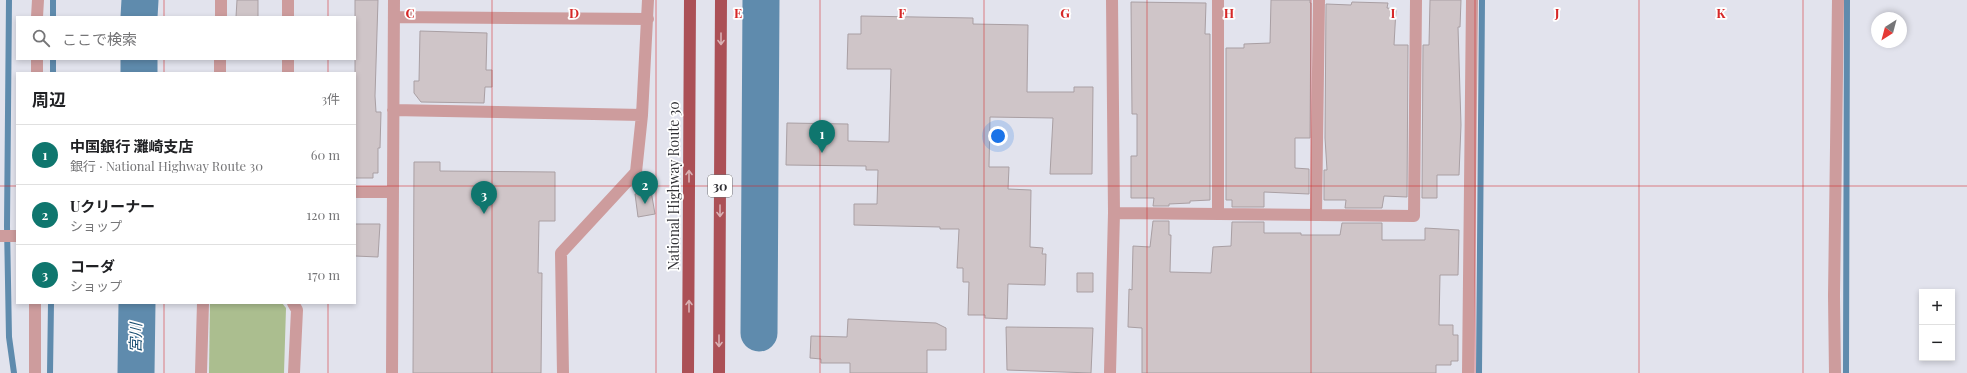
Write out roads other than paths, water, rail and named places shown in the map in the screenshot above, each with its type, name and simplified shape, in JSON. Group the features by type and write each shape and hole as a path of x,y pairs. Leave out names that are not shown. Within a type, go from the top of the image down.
{"highway":[{"name":"National Highway Route 30","path":"688,373 690,0"},
{"name":"30","path":"719,373 721,0"}],"street":[{"path":"37,16 38,0"},
{"path":"221,0 221,16"},
{"path":"288,0 288,16"},
{"path":"392,373 394,0"},
{"path":"563,373 561,253 636,172 642,115 648,0"},
{"path":"1110,373 1114,213 1112,0"},
{"path":"1218,0 1218,214"},
{"path":"1316,215 1318,0"},
{"path":"1114,213 1414,216 1416,0"},
{"path":"1468,373 1472,0"},
{"path":"1835,373 1834,296 1838,0"},
{"path":"394,17 648,19"},
{"path":"37,60 37,72"},
{"path":"220,60 220,72"},
{"path":"288,60 288,72"},
{"path":"393,110 642,115"},
{"path":"356,192 393,192"},
{"path":"35,304 35,373"},
{"path":"201,373 203,304"},
{"path":"294,304 297,310 294,373"}],"waterway":[{"path":"9,0 7,226 9,337 14,373"},
{"path":"53,0 53,16"},
{"name":"宮川","path":"139,16 140,0"},
{"path":"759,333 761,0"},
{"path":"1479,373 1482,0"},
{"path":"1846,373 1847,0"},
{"path":"53,60 53,72"},
{"name":"宮川","path":"139,60 139,72"},
{"path":"50,373 51,304"},
{"name":"宮川","path":"136,373 137,304"}],"place":[{"name":"中国銀行 灘崎支店","path":"822,153"},
{"name":"Uクリーナー","path":"645,204"},
{"name":"コーダ","path":"484,214"}]}
